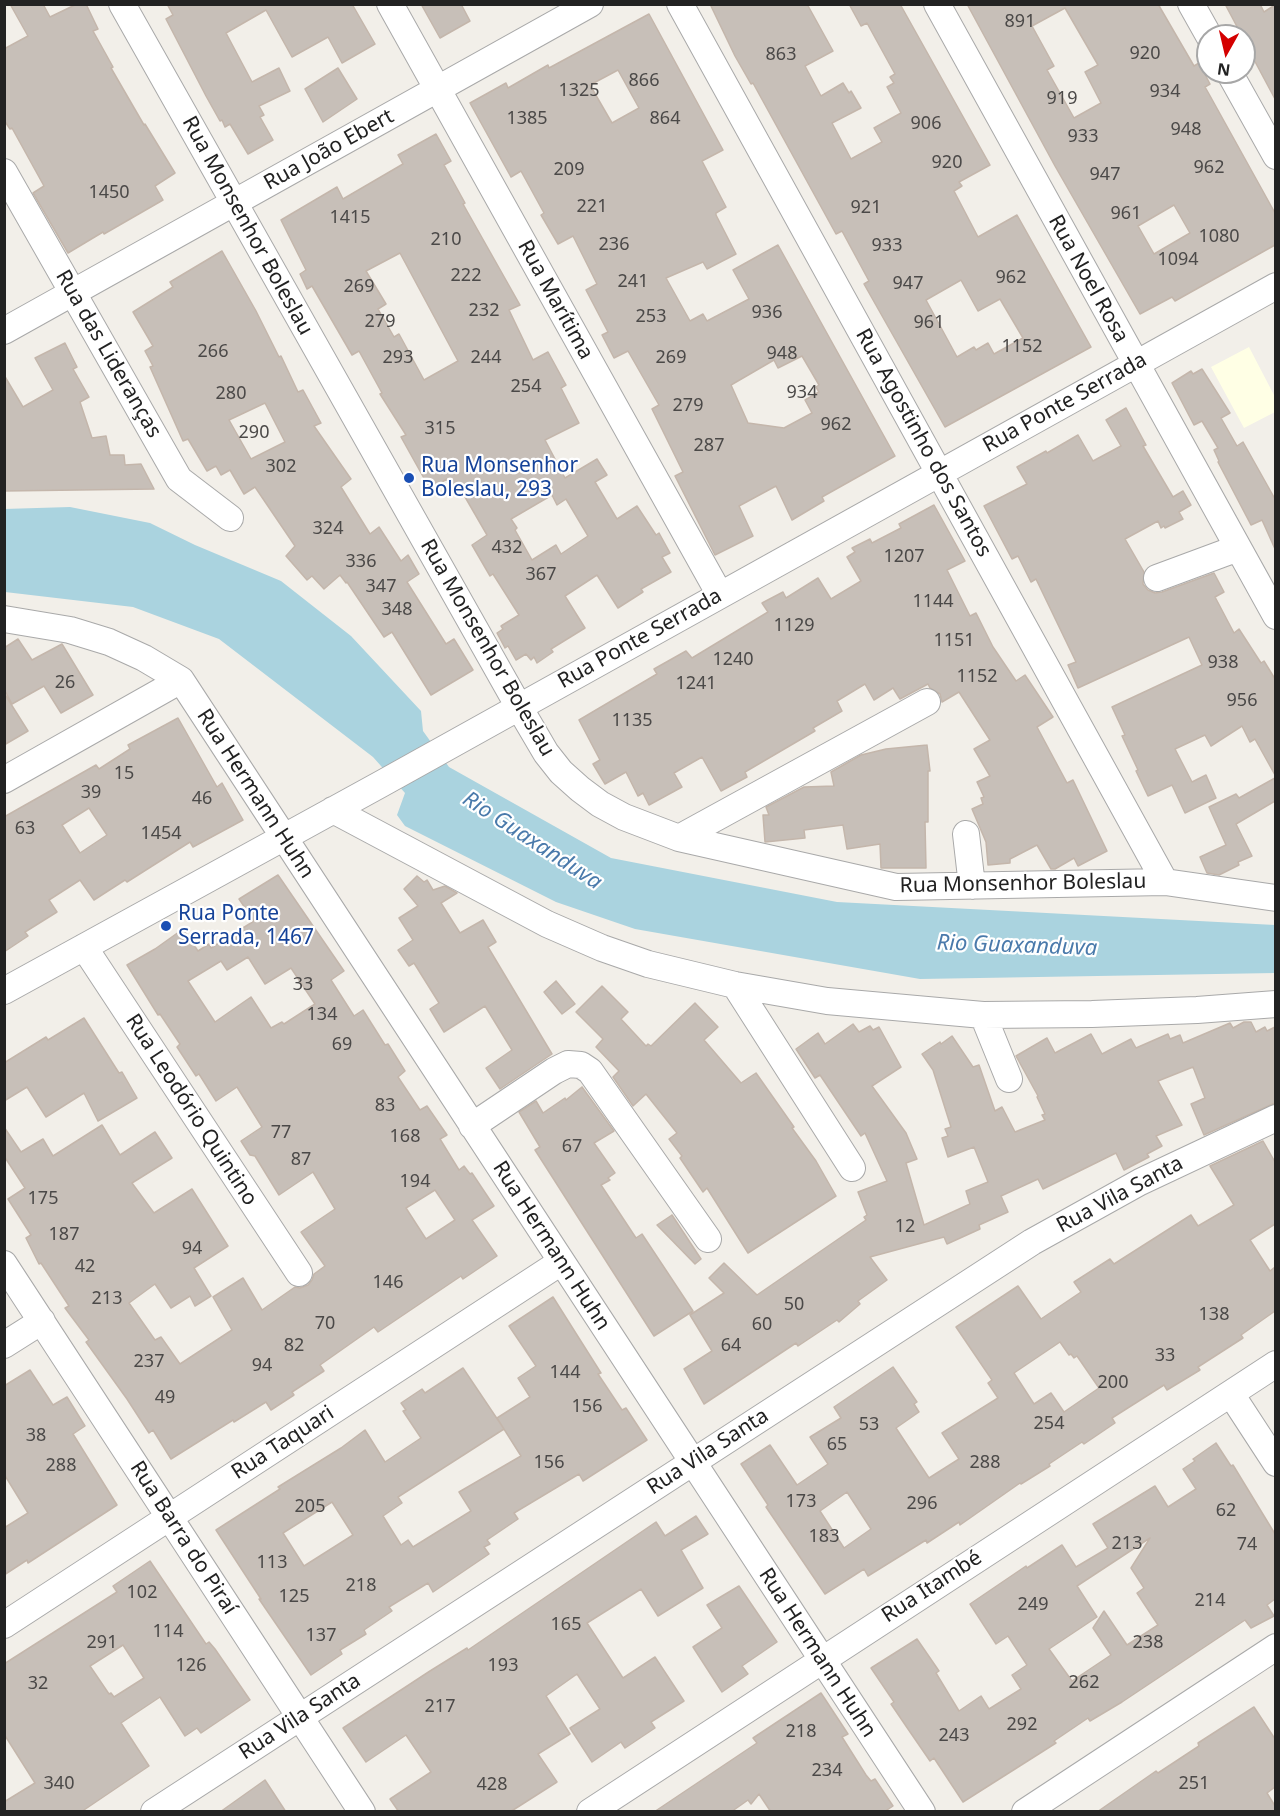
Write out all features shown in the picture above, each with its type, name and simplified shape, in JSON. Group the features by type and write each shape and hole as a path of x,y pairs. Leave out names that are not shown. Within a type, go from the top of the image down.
{"street":[{"name":"Rua Monsenhor Boleslau","path":"122,4 519,707 561,772 580,789 600,804 624,817 679,838 896,887 1166,882 1275,898"},
{"name":"Rua Marítima","path":"390,4 720,595"},
{"name":"Rua João Ebert","path":"4,331 590,4"},
{"name":"Rua Agostinho dos Santos","path":"680,4 1166,882"},
{"name":"Rua Noel Rosa","path":"937,4 1275,616"},
{"path":"1191,4 1202,24"},
{"path":"1236,84 1275,156"},
{"name":"Rua das Lideranças","path":"4,172 179,479 230,518"},
{"name":"Rua Ponte Serrada","path":"4,991 381,784 1275,286"},
{"path":"1156,578 1238,548"},
{"path":"4,619 70,630 109,642 144,658 181,680 4,780"},
{"name":"Rua Hermann Huhn","path":"181,680 922,1812"},
{"path":"679,838 927,702"},
{"path":"333,810 558,929 648,964 735,985 827,1001 983,1015 1092,1014 1275,1004"},
{"path":"966,834 972,886"},
{"name":"Rua Leodório Quintino","path":"84,947 299,1273"},
{"path":"735,985 852,1168"},
{"path":"983,1015 1009,1079"},
{"path":"472,1126 554,1071 568,1064 580,1065 590,1071 708,1239"},
{"name":"Rua Vila Santa","path":"154,1812 1050,1232 1140,1182 1275,1118"},
{"name":"Rua Taquari","path":"4,1625 561,1262"},
{"name":"Rua Barra do Piraí","path":"4,1264 362,1812"},
{"path":"4,1345 42,1321"},
{"name":"Rua Itambé","path":"590,1812 1275,1364"},
{"path":"1231,1394 1275,1463"},
{"path":"1025,1812 1275,1647"}],"shaded area":[{"path":"1249,347 1275,397 1275,412 1244,428 1211,367"}],"water":[{"name":"Rio Guaxanduva","path":"70,507 150,523 195,545 281,581 351,636 421,711 423,731 449,767 611,858 837,902 1275,925 1275,973 920,979 635,929 556,902 405,826 397,815 405,793 373,757 219,639 133,607 5,592 4,509"}],"building":[{"path":"10,4 43,4 50,17 77,4 86,4 98,29 93,31 113,67 111,68 175,173 155,186 163,200 68,253 33,193 44,186 12,128 10,129 4,120 4,49 28,36"},
{"path":"167,4 352,4 375,44 342,63 328,37 292,57 266,10 226,33 252,82 279,68 290,91 259,106 264,115 260,117 273,140 248,154 230,124 225,127 222,120 220,121 206,96 166,19 173,15"},
{"path":"421,4 461,4 470,21 440,38"},
{"path":"710,4 807,4 833,51 805,66 821,96 843,83 849,93 851,91 861,108 832,123 851,159 882,142 874,128 901,113 887,87 894,83 890,77 895,74 867,23 861,26 849,4 900,4 990,165 959,182 962,186 954,191 978,237 1017,215 1091,347 945,427 864,284 869,281 842,231 836,234 753,83 751,84","holes":["961,280 978,311 1000,299 1023,338 994,354 988,343 976,350 974,347 957,357 926,300"]},
{"path":"967,4 1158,4 1194,66 1196,65 1196,84 1210,84 1205,87 1275,213 1275,245 1175,301 1172,297 1140,314 1055,166","holes":["1065,8 1098,65 1085,72 1101,103 1074,118 1047,70 1054,66 1032,26","1174,205 1190,233 1154,254 1138,226"]},
{"path":"1225,4 1260,4 1264,12 1275,5 1275,99 1256,63 1256,24 1236,24"},
{"path":"649,14 723,150 702,161 726,207 716,215 736,254 707,269 703,262 666,278 690,321 703,314 707,321 749,299 733,270 778,245 895,456 822,497 824,501 792,520 776,486 739,506 753,536 715,555 675,476 683,472 652,409 659,405 628,351 614,358 602,335 608,332 586,290 597,284 573,236 558,244 541,215 544,213 521,171 511,177 470,103 506,83 508,88 548,65 549,68","holes":["618,70 639,108 612,123 590,85","802,356 819,385 816,387 819,392 805,400 812,413 784,428 748,423 731,385 774,360 778,368"]},
{"path":"338,68 357,99 323,122 305,89"},
{"path":"436,134 451,161 444,165 465,203 463,204 520,305 509,310 533,360 548,352 566,385 561,388 579,423 545,440 565,478 597,459 607,475 595,482 617,519 637,506 656,535 659,533 670,553 662,557 671,572 641,589 643,592 618,608 597,575 565,596 585,628 551,649 553,652 537,663 534,657 531,660 526,654 516,660 508,646 505,648 497,633 503,629 501,626 519,615 493,574 490,576 472,545 487,535 461,490 456,493 447,479 430,489 401,437 406,435 380,394 382,393 359,351 352,355 312,286 307,289 300,274 306,270 281,220 337,187 343,199 403,164 398,155","holes":["400,253 458,361 424,380 399,334 394,337 378,309 386,304 366,271","552,495 557,505 566,499 588,536 561,554 556,545 532,560 511,519"]},
{"path":"222,251 279,357 281,356 298,392 303,390 321,423 314,426 351,479 341,487 370,534 379,527 401,561 408,555 419,574 407,582 446,644 454,639 473,670 431,695 392,632 384,637 340,575 324,589 312,576 307,580 286,556 295,546 255,487 244,494 230,470 221,475 216,466 207,471 188,439 183,441 150,367 153,366 145,351 153,346 133,312 173,287 170,282","holes":["265,403 285,442 251,459 229,420"]},
{"path":"65,343 77,367 73,369 89,397 80,402 92,438 106,436 110,455 124,455 125,465 141,464 154,489 4,491 4,375 23,407 53,390 35,358"},
{"path":"1202,369 1230,413 1221,418 1237,446 1243,442 1275,499 1275,549 1262,520 1251,525 1218,462 1214,450 1218,448 1202,421 1194,425 1172,383 1191,371 1193,374"},
{"path":"1126,408 1146,445 1143,446 1173,497 1183,491 1191,505 1179,512 1183,519 1165,528 1164,526 1161,528 1158,521 1125,539 1144,572 1143,584 1155,593 1162,592 1214,573 1224,592 1215,597 1234,633 1239,629 1261,663 1264,661 1275,679 1275,775 1255,739 1250,742 1242,726 1211,746 1205,735 1175,749 1192,782 1206,775 1216,798 1185,813 1172,785 1148,796 1112,707 1202,665 1189,637 1078,688 1068,665 1076,662 1036,579 1031,582 1018,556 1012,559 984,506 1027,484 1017,467 1078,435 1093,461 1121,446 1106,420"},
{"path":"934,505 965,561 947,570 970,616 976,613 993,647 1016,681 1025,675 1053,717 1037,727 1067,783 1073,780 1107,851 1078,866 1074,858 1051,869 1037,845 1010,859 1010,863 988,865 986,842 972,809 983,804 981,798 984,797 977,782 990,776 974,749 990,740 959,692 942,702 940,694 928,684 900,699 893,688 874,700 865,684 837,701 842,711 813,728 815,731 745,772 747,777 721,791 702,757 674,773 682,787 649,805 643,793 638,796 626,772 605,784 593,764 600,760 579,720 657,674 654,669 686,651 692,658 768,612 762,603 783,592 786,598 818,578 831,599 861,581 847,557 855,552 852,548 870,539 872,543 901,528 899,524"},
{"path":"18,639 32,660 62,644 93,695 61,713 44,686 12,704 4,689 4,648"},
{"path":"4,693 28,731 4,745"},
{"path":"178,718 217,787 222,783 243,820 193,847 190,842 94,900 80,880 49,900 57,912 25,932 28,936 4,952 4,817 96,765 99,769 130,749 128,745","holes":["89,808 107,835 80,853 62,825"]},
{"path":"927,745 930,771 928,771 928,822 925,822 926,868 881,868 880,844 847,849 843,825 804,830 805,838 765,842 763,815 769,815 766,807 804,787 834,786 831,772 861,755 886,749"},
{"path":"1275,778 1275,801 1236,824 1252,856 1219,875 1207,873 1200,857 1226,845 1209,807 1236,794 1239,798"},
{"path":"278,875 344,971 331,980 354,1016 363,1010 405,1071 398,1077 420,1110 427,1106 447,1135 440,1139 459,1170 464,1166 470,1174 472,1173 494,1206 472,1220 497,1256 463,1279 461,1276 378,1332 374,1327 320,1365 324,1371 292,1392 294,1395 271,1410 266,1402 171,1459 153,1430 149,1433 86,1342 89,1340 65,1308 69,1306 41,1263 39,1264 26,1238 31,1235 8,1199 25,1188 4,1156 4,1127 21,1152 43,1139 53,1156 102,1125 120,1155 155,1132 172,1158 132,1183 154,1213 192,1189 228,1246 194,1268 211,1296 195,1306 190,1296 171,1308 155,1284 129,1303 155,1340 161,1337 180,1364 232,1330 213,1297 243,1278 262,1310 295,1287 308,1285 314,1274 325,1266 301,1232 335,1209 313,1172 279,1195 255,1156 250,1155 241,1141 262,1127 237,1087 216,1101 199,1074 196,1076 177,1047 180,1044 160,1014 158,1015 127,965 183,929 198,951 209,944 211,948 254,921 239,899","holes":["248,957 265,984 291,968 315,1004 284,1024 282,1022 271,1028 251,997 215,1022 188,981 221,961 227,970","435,1190 455,1220 426,1239 406,1208"]},
{"path":"417,876 424,882 427,880 433,890 445,886 457,893 441,903 460,933 483,920 496,942 488,947 552,1054 500,1089 486,1068 512,1050 485,1006 444,1032 430,1009 439,1003 414,963 409,966 398,950 413,940 399,918 418,906 404,889"},
{"path":"556,981 575,1004 562,1014 544,992"},
{"path":"602,986 628,1012 621,1019 646,1046 648,1044 651,1046 695,1003 718,1027 704,1040 741,1083 756,1073 794,1127 792,1128 816,1161 836,1196 748,1253 707,1188 703,1192 680,1158 682,1156 669,1139 677,1133 646,1094 633,1106 613,1077 619,1071 596,1047 603,1039 576,1012"},
{"path":"84,1018 119,1073 122,1072 137,1098 98,1121 84,1093 46,1117 27,1087 4,1101 4,1063 46,1037 48,1040"},
{"path":"1244,1022 1251,1022 1256,1032 1265,1027 1267,1031 1275,1027 1275,1103 1204,1135 1191,1104 1205,1098 1193,1067 1158,1081 1182,1125 1156,1136 1162,1146 1147,1154 1149,1157 1124,1170 1116,1153 1043,1189 1038,1179 1001,1196 1008,1212 979,1225 980,1229 947,1244 944,1237 870,1257 887,1280 858,1301 860,1304 839,1322 837,1320 798,1346 796,1343 704,1404 684,1369 712,1351 690,1315 724,1293 709,1278 724,1263 757,1295 866,1220 864,1217 867,1215 858,1192 887,1181 865,1133 861,1136 820,1075 815,1078 796,1049 818,1033 825,1044 853,1024 859,1032 870,1026 873,1030 879,1027 901,1067 872,1086 906,1133 917,1159 906,1163 924,1225 970,1204 966,1191 988,1182 974,1147 948,1157 942,1138 948,1136 945,1129 951,1127 933,1070 922,1054 940,1042 941,1044 952,1036 973,1067 979,1065 995,1111 1002,1107 1015,1132 1045,1120 1038,1096 1016,1056 1047,1038 1055,1053 1091,1034 1102,1054 1131,1039 1136,1048 1168,1034 1170,1039 1180,1035 1183,1043 1230,1023 1233,1028"},
{"path":"582,1087 614,1131 594,1143 615,1173 608,1178 610,1180 601,1185 636,1238 642,1234 693,1311 654,1336 535,1150 540,1147 519,1112 536,1101 543,1113 565,1098 566,1100"},
{"path":"1263,1141 1275,1162 1275,1224 1250,1240 1270,1271 1275,1267 1275,1311 1241,1335 1243,1338 1198,1367 1200,1370 1167,1390 1164,1385 1112,1418 1115,1423 1084,1444 1082,1442 1049,1464 1050,1466 1020,1483 960,1525 959,1522 927,1543 926,1540 868,1576 864,1569 825,1594 766,1507 768,1505 741,1464 770,1445 797,1485 828,1464 810,1437 841,1418 834,1407 893,1367 917,1402 914,1404 919,1412 896,1428 929,1478 959,1459 942,1433 998,1398 988,1383 992,1380 956,1327 1018,1286 1041,1319 1081,1292 1074,1282 1110,1259 1114,1264 1191,1215 1198,1226 1234,1205 1210,1166","holes":["1060,1342 1069,1355 1071,1354 1074,1358 1077,1356 1099,1388 1064,1412 1051,1393 1034,1404 1014,1373","847,1492 871,1529 844,1548 820,1511"]},
{"path":"672,1215 701,1259 695,1264 657,1225"},
{"path":"553,1297 601,1373 598,1374 622,1410 626,1408 647,1440 583,1481 579,1474 514,1513 518,1519 487,1540 490,1544 484,1547 489,1554 433,1592 428,1583 389,1607 392,1611 364,1630 366,1634 340,1650 342,1654 311,1675 259,1599 261,1599 216,1530 365,1430 385,1462 421,1438 403,1411 406,1410 401,1403 422,1389 425,1393 463,1368 503,1428 497,1418 530,1397 518,1378 536,1366 509,1326","holes":["504,1429 521,1456 459,1492 471,1511 413,1547 408,1540 401,1545 383,1516 402,1503 398,1497","332,1502 353,1535 304,1566 283,1533"]},
{"path":"30,1370 53,1405 67,1397 85,1426 73,1434 117,1505 28,1563 27,1560 4,1575 4,1528 28,1513 4,1474 4,1386"},
{"path":"1216,1443 1231,1466 1233,1465 1275,1534 1275,1599 1267,1605 1274,1616 1251,1628 1245,1620 1122,1702 1090,1721 1088,1718 1054,1741 1056,1743 963,1802 934,1758 930,1761 908,1729 891,1704 894,1702 871,1668 917,1639 939,1671 936,1673 959,1711 981,1696 989,1709 1021,1689 1012,1675 1027,1665 1008,1636 996,1644 970,1604 1062,1545 1076,1567 1108,1548 1093,1524 1155,1486 1168,1507 1196,1489 1183,1469 1195,1461 1193,1459","holes":["1150,1538 1131,1568 1144,1588 1137,1593 1158,1625 1127,1645 1104,1611 1093,1628 1111,1655 1072,1681 1049,1649 1097,1617 1077,1586"]},
{"path":"696,1516 708,1534 681,1550 703,1588 658,1616 641,1589 587,1623 623,1678 655,1657 684,1701 651,1722 655,1728 625,1748 621,1742 592,1762 570,1728 600,1709 577,1674 546,1696 570,1734 538,1754 557,1782 510,1812 399,1812 390,1799 431,1772 406,1735 366,1762 343,1728 430,1671 467,1648 468,1650 656,1522 665,1536"},
{"path":"150,1561 206,1644 209,1642 215,1649 250,1700 201,1733 197,1728 185,1736 160,1697 121,1723 149,1766 81,1812 4,1812 4,1802 35,1783 4,1734 4,1664 117,1592 113,1586","holes":["123,1645 144,1678 114,1697 111,1693 109,1694 90,1666"]},
{"path":"739,1586 777,1642 742,1666 748,1674 722,1692 693,1647 722,1628 707,1605"},
{"path":"821,1693 848,1734 842,1737 866,1775 871,1781 875,1779 893,1806 884,1812 771,1812 759,1794 751,1804 748,1800 731,1812 654,1812 757,1743 753,1738"},
{"path":"1254,1707 1275,1739 1275,1787 1267,1793 1275,1806 1275,1812 1097,1812 1156,1771 1158,1773 1199,1746 1198,1743"},
{"path":"265,1780 286,1812 220,1812"}],"place":[{"name":"Rua Monsenhor Boleslau, 293","path":"409,478"},
{"name":"Rua Ponte Serrada, 1467","path":"166,926"}]}
